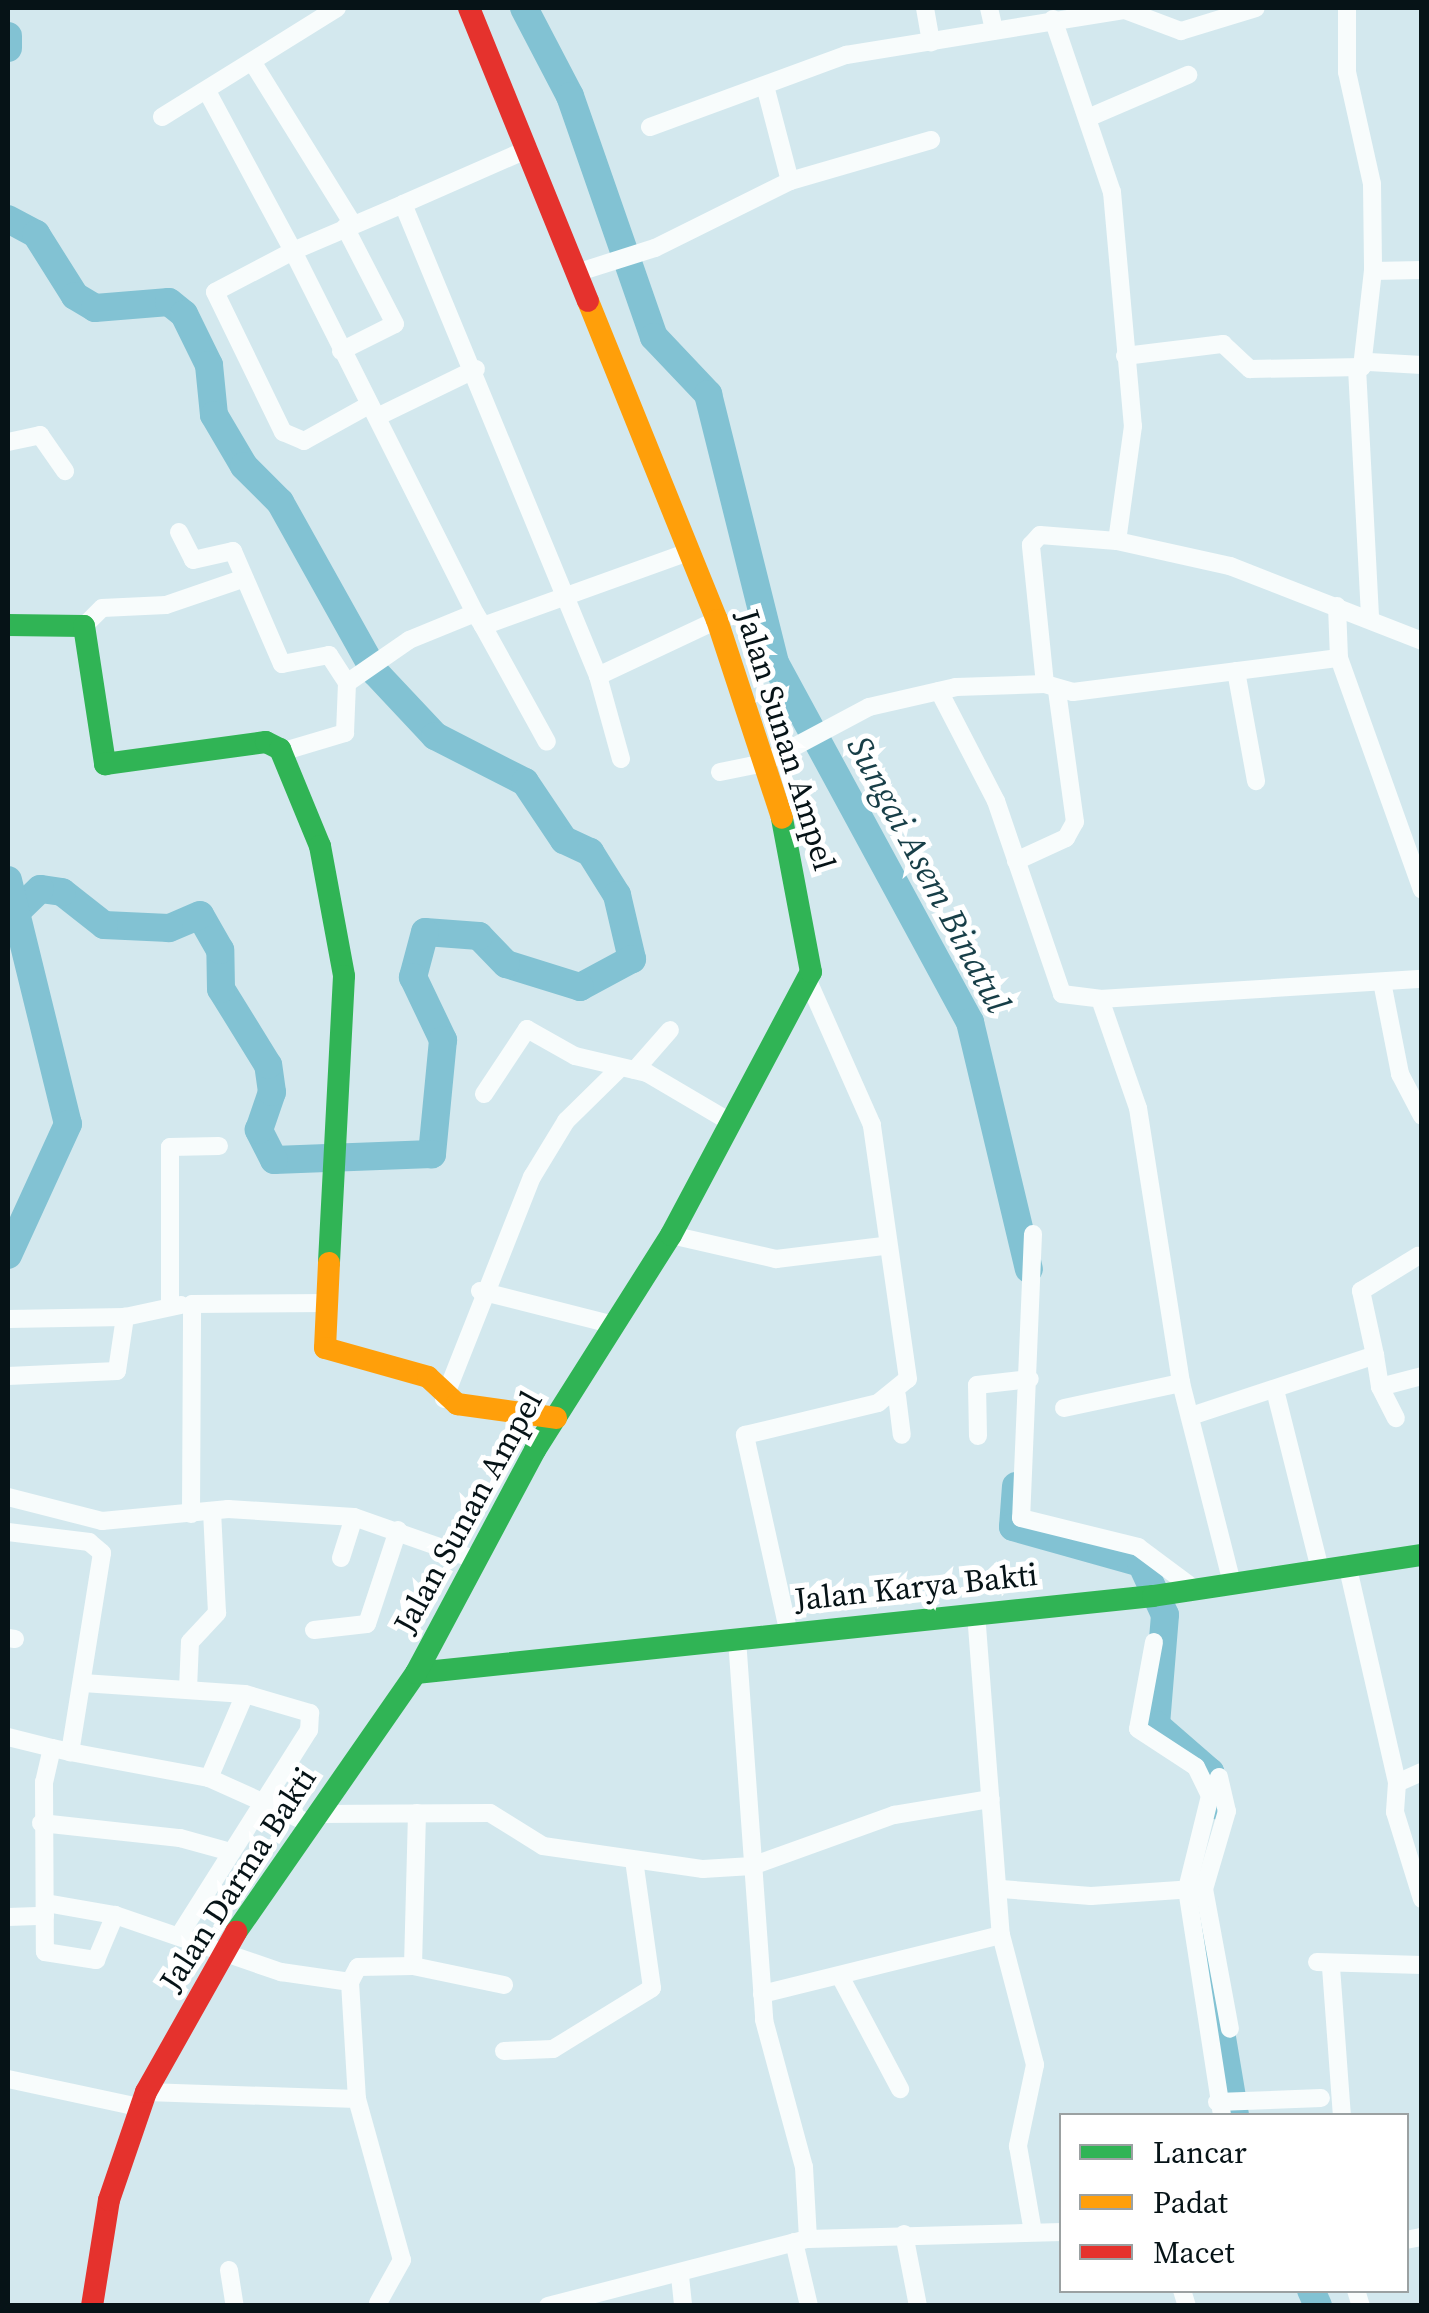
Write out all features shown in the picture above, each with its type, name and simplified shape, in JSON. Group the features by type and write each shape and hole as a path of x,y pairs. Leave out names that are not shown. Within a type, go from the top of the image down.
{"street":[{"path":"162,118 337,8"},
{"name":"Jalan Sunan Ampel","path":"416,1672 556,1418 671,1235 809,983 795,858 717,620 469,8"},
{"path":"925,8 931,42"},
{"path":"989,8 994,30"},
{"path":"650,127 846,56 1059,15 1144,11 1181,31 1254,8"},
{"path":"1346,8 1347,72 1372,184 1373,271 1363,365 1370,620"},
{"path":"1059,15 1112,192 1133,426 1117,541"},
{"path":"252,63 349,226 394,324 341,351"},
{"path":"1090,117 1188,75"},
{"path":"765,86 790,182"},
{"path":"208,92 479,619 547,742"},
{"path":"576,273 637,254 790,182 932,140"},
{"path":"476,369 292,442 218,302 220,286 528,150"},
{"path":"403,204 476,369 562,594 598,676 620,758"},
{"path":"1373,271 1422,270"},
{"path":"1125,356 1223,344 1250,369 1422,365"},
{"path":"8,442 40,435 65,472"},
{"path":"179,532 193,560 229,547 282,664 330,655 354,677"},
{"path":"1016,861 1066,838 1075,822 1051,687 1034,538 1117,541 1230,566 1422,641"},
{"path":"281,752 345,733 354,677 380,658 479,619 688,552"},
{"path":"8,625 84,626 102,608 166,605 245,578"},
{"path":"1337,606 1338,658 1422,890"},
{"path":"598,676 717,620"},
{"path":"84,626 105,764 266,742 281,752 320,846 344,976 341,1148 328,1355 417,1373 444,1399 556,1418"},
{"path":"720,772 764,763 807,738 940,691 1051,687 1338,658"},
{"path":"1236,671 1256,781"},
{"path":"940,691 985,775 1062,994 1100,999 1383,987 1422,979"},
{"path":"809,983 872,1125 884,1246 908,1370 897,1396 902,1436"},
{"path":"1383,987 1400,1074 1422,1116"},
{"path":"1100,999 1138,1108 1182,1384 1232,1583"},
{"path":"484,1094 526,1029 628,1069 732,1123"},
{"path":"444,1399 480,1291 566,1121 670,1030"},
{"path":"170,1305 170,1147 219,1146"},
{"path":"1034,1234 1021,1518 1138,1547 1175,1593"},
{"path":"671,1235 776,1260 884,1246"},
{"path":"1396,1418 1380,1388 1361,1291 1418,1256"},
{"path":"480,1291 614,1326"},
{"path":"8,1319 124,1317 170,1305 329,1302"},
{"path":"192,1304 192,1514"},
{"path":"8,1376 117,1371 124,1317"},
{"path":"1190,1416 1276,1394 1376,1354"},
{"path":"1380,1388 1422,1376"},
{"path":"978,1436 977,1384 1028,1379"},
{"path":"1064,1408 1182,1384"},
{"path":"1276,1394 1320,1568"},
{"path":"788,1634 745,1435 897,1396"},
{"path":"8,1497 102,1521 212,1511 354,1517 440,1542 476,1560"},
{"path":"188,1690 190,1642 218,1614 212,1511"},
{"path":"342,1558 354,1517"},
{"path":"314,1630 368,1624 398,1530"},
{"path":"8,1532 89,1542 102,1553 83,1682 41,1823 45,1952 90,1961 105,1949 115,1915"},
{"name":"Jalan Karya Bakti","path":"416,1672 1175,1593 1422,1554"},
{"path":"1347,1564 1398,1783 1395,1812 1422,1899"},
{"path":"976,1614 1002,1935 1035,2066 1018,2146 1033,2232"},
{"path":"737,1639 762,1994 770,2060 804,2167 801,2241 809,2306"},
{"path":"1154,1642 1135,1720 1152,1745 1202,1775 1219,1812"},
{"name":"Jalan Darma Bakti","path":"92,2306 109,2200 142,2100 209,1946 314,1819 416,1672"},
{"path":"83,1682 245,1694 295,1702 312,1720 278,1805 231,1852 180,1934"},
{"path":"208,1778 245,1694"},
{"path":"8,1737 208,1778 314,1819 417,1812 490,1813 543,1846 634,1860 752,1866 894,1816 991,1799"},
{"path":"1398,1783 1422,1772"},
{"path":"1219,1777 1219,1812 1195,1889 1221,2106 1250,2098 1322,2098"},
{"path":"413,1966 417,1812"},
{"path":"41,1823 180,1838 231,1852"},
{"path":"504,2051 553,2049 652,1988 634,1860"},
{"path":"1001,1889 1091,1896 1195,1889"},
{"path":"1195,1889 1230,2029"},
{"path":"8,1917 46,1910 115,1915 209,1946 350,1982"},
{"path":"762,1994 840,1978 916,1949 1002,1935"},
{"path":"1342,2113 1324,1965 1422,1965"},
{"path":"378,2302 402,2260 357,2099 350,1982 358,1967 413,1966 504,1985"},
{"path":"840,1978 900,2089"},
{"path":"8,2079 142,2100 357,2099"},
{"path":"548,2306 680,2276 801,2241 904,2234 1059,2232"},
{"path":"904,2234 918,2306"},
{"path":"230,2270 234,2306"},
{"path":"680,2276 683,2306"}],"waterway":[{"name":"Sungai Asem Binatul","path":"524,8 570,96 654,337 708,394 775,663 970,1022 1029,1269"},
{"path":"8,36 8,48"},
{"path":"8,219 36,234 75,296 95,308 169,302 184,314 209,365 214,415 244,466 280,502 375,672 435,736 525,782 564,840 590,852 617,895 632,959 580,987 506,964 479,936 425,932 413,977 443,1040 432,1154 274,1160 259,1130 272,1092 268,1065 221,989 220,950 200,915 169,928 104,925 62,892 40,889 19,909"},
{"path":"8,880 68,1124 8,1255"},
{"name":"Sungai Asem Binatul","path":"1016,1486 1013,1527 1141,1563 1165,1615 1156,1725 1210,1772 1220,1807"},
{"name":"Sungai Asem Binatul","path":"1200,1906 1234,2113"},
{"name":"Sungai Asem Binatul","path":"1312,2293 1318,2306"}],"traffic: fast":[{"path":"8,625 84,626 105,764 266,742 280,749 320,846 344,976 329,1263"},
{"path":"236,1932 416,1673 535,1450 671,1235 811,972 782,818"},
{"path":"416,1673 1153,1596 1422,1555"}],"traffic: slow":[{"path":"588,301 717,620 782,818"},
{"path":"329,1263 325,1348 428,1377 457,1404 556,1418"}],"traffic: jam":[{"path":"469,8 588,301"},
{"path":"92,2306 109,2200 146,2092 236,1932"}]}
